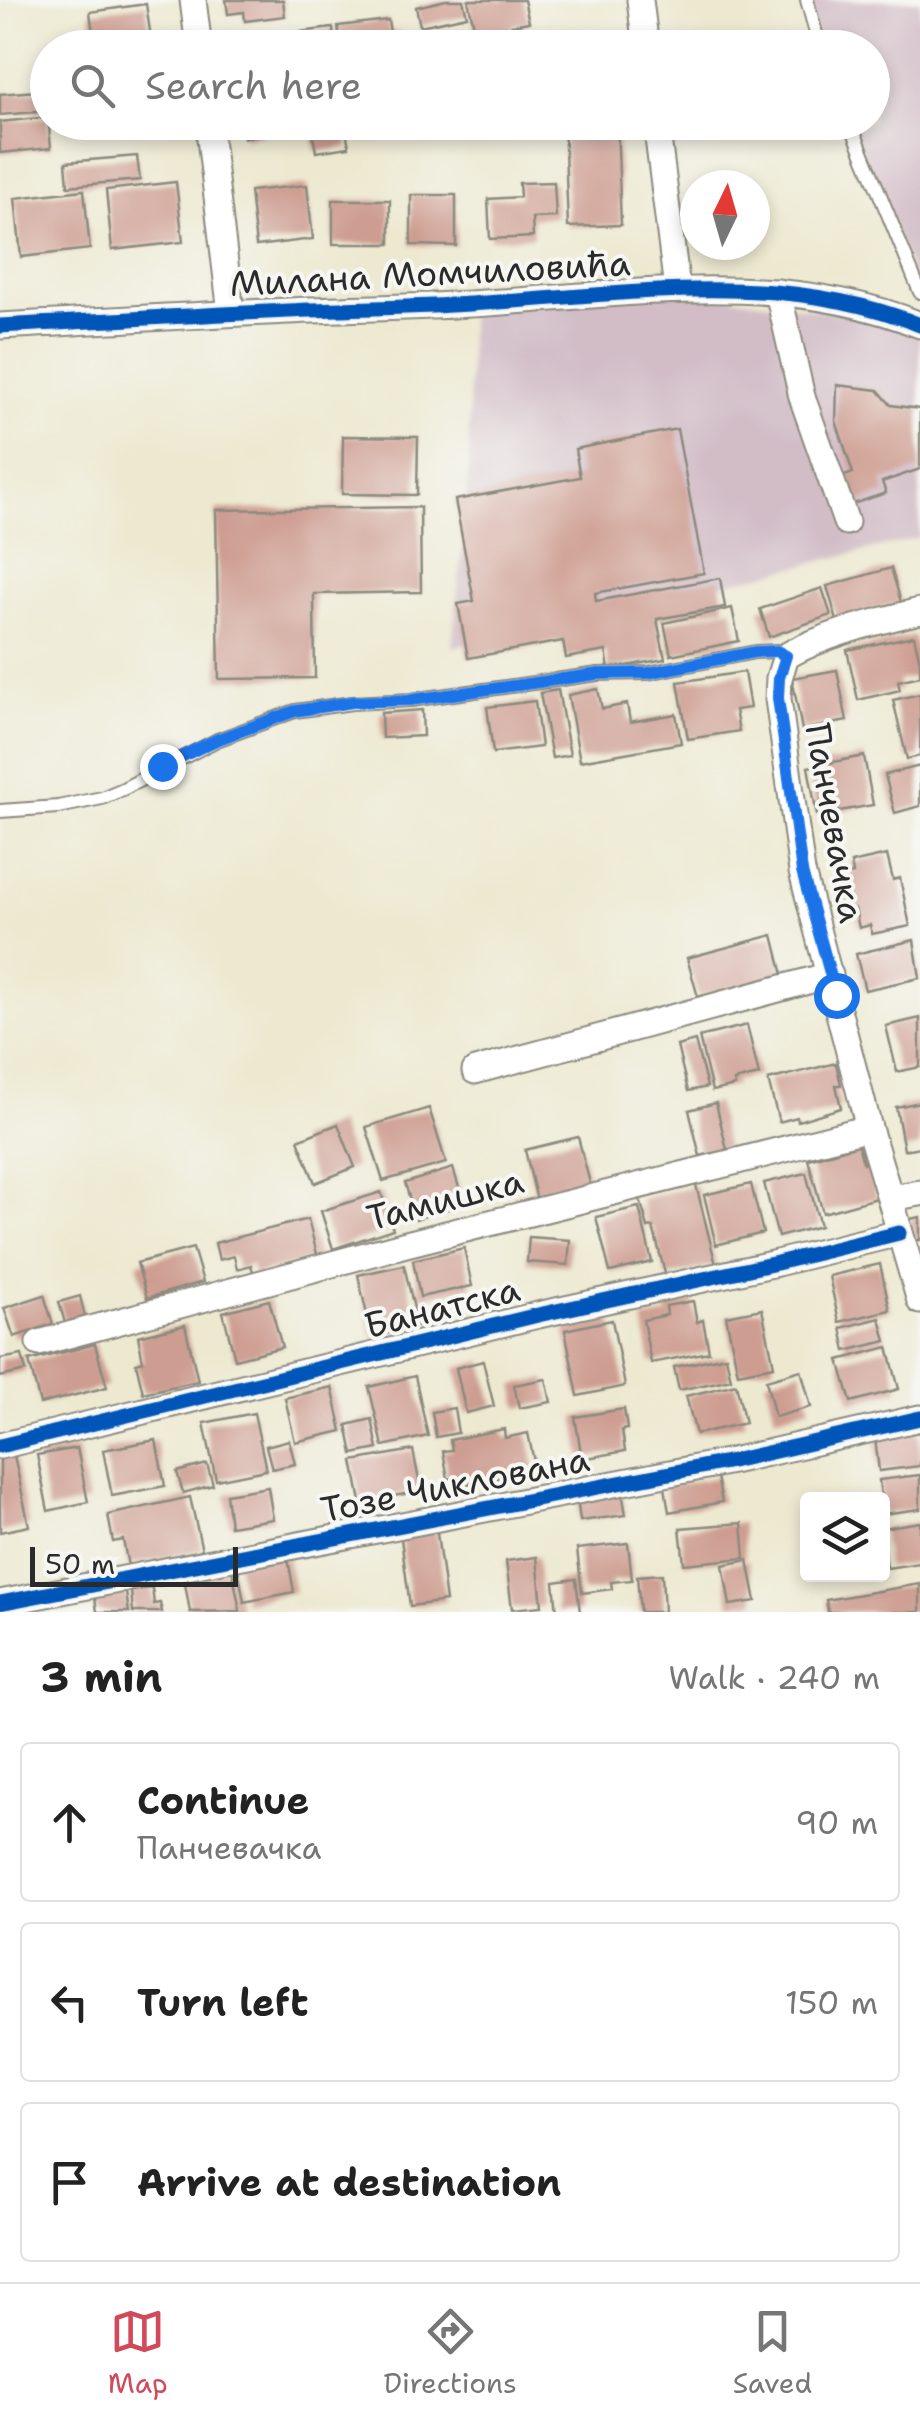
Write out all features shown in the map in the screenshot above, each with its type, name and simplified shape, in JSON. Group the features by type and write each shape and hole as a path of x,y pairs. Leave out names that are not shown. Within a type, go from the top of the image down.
{"street":[{"path":"193,0 197,30"},
{"path":"640,0 644,30"},
{"path":"210,140 231,314"},
{"path":"658,140 677,289"},
{"name":"Милана Момчиловића","path":"0,326 468,304 677,289 778,292 841,300 920,324"},
{"path":"778,292 802,397 846,522"},
{"path":"786,656 848,630 920,611"},
{"name":"Панчевачка","path":"786,656 778,698 802,872 869,1128 920,1302"},
{"path":"475,1071 830,975"},
{"name":"Тамишка","path":"39,1343 406,1244 869,1128"},
{"path":"890,1198 920,1192"},
{"name":"Банатска","path":"0,1446 538,1315 899,1233"},
{"name":"Тозе Чиклована","path":"0,1604 732,1460 920,1418"}],"lane":[{"path":"806,0 815,30"},
{"path":"857,140 920,292"},
{"path":"0,811 58,807 102,798 216,740 295,711 352,702 411,700 598,674 648,673 755,652 777,651 786,656"}],"shaded area":[{"path":"807,0 920,0 920,292 857,140 890,140 890,30 815,30"},
{"path":"677,289 920,325 920,538 452,647 469,454 469,305"}],"building":[{"path":"226,0 283,0 285,16 245,21 244,12 228,14"},
{"path":"463,0 467,16 420,26 416,7"},
{"path":"468,0 524,0 529,22 512,25 513,30 475,30"},
{"path":"146,4 150,30 92,30 90,12"},
{"path":"388,20 390,30 339,30 338,26"},
{"path":"30,92 30,112 0,115 0,94"},
{"path":"30,119 30,140 50,140 51,148 0,153 0,122"},
{"path":"314,140 348,140 349,147 316,152"},
{"path":"565,140 618,140 621,225 568,227"},
{"path":"137,156 140,180 68,186 66,162"},
{"path":"176,182 183,242 112,250 106,190"},
{"path":"554,182 556,217 532,218 533,237 490,239 488,199 520,197 519,183"},
{"path":"307,185 313,239 256,246 250,191"},
{"path":"84,190 90,249 21,257 15,198"},
{"path":"411,195 456,195 456,246 411,245"},
{"path":"333,200 390,200 390,244 333,244"},
{"path":"837,385 878,390 891,405 920,409 920,469 882,482 886,493 847,506 839,478 853,473 836,421"},
{"path":"677,429 704,573 595,593 596,601 720,578 725,607 657,619 665,659 609,669 606,651 566,658 563,641 468,658 458,604 474,601 455,500 580,477 575,449"},
{"path":"343,436 418,437 417,495 342,494"},
{"path":"420,507 421,592 314,594 315,678 219,679 216,510"},
{"path":"891,568 901,602 837,621 827,586"},
{"path":"822,588 831,615 769,637 760,609"},
{"path":"732,608 739,641 671,655 664,623"},
{"path":"914,636 920,676 898,681 900,690 858,700 847,650"},
{"path":"837,670 847,721 802,730 792,678"},
{"path":"744,672 750,708 735,710 739,731 688,739 678,682"},
{"path":"598,689 602,709 627,704 630,722 676,714 681,743 580,761 568,695"},
{"path":"558,690 570,755 552,758 540,693"},
{"path":"920,694 920,756 907,759 893,700"},
{"path":"535,701 541,747 493,753 487,707"},
{"path":"422,710 423,736 382,738 381,713"},
{"path":"864,756 873,805 817,815 808,767"},
{"path":"920,766 920,806 895,813 885,775"},
{"path":"887,855 893,880 900,878 910,926 872,934 870,925 859,928 855,909 847,911 839,877 853,874 851,863"},
{"path":"773,935 783,975 698,997 687,958"},
{"path":"914,940 920,978 865,990 856,954"},
{"path":"920,1018 920,1067 897,1072 886,1026"},
{"path":"747,1025 759,1075 712,1091 699,1037"},
{"path":"695,1041 707,1087 688,1091 677,1046"},
{"path":"836,1063 841,1108 798,1121 797,1117 779,1122 768,1080"},
{"path":"920,1102 920,1147 904,1150 896,1107"},
{"path":"716,1103 727,1150 700,1156 689,1110"},
{"path":"429,1108 446,1163 383,1181 366,1127"},
{"path":"338,1124 355,1167 315,1183 298,1140"},
{"path":"578,1137 591,1187 537,1201 525,1150"},
{"path":"858,1145 863,1163 868,1162 877,1198 823,1213 808,1159"},
{"path":"453,1168 464,1204 416,1219 405,1183"},
{"path":"806,1173 820,1226 778,1237 764,1183"},
{"path":"751,1184 763,1233 716,1245 704,1195"},
{"path":"696,1185 716,1265 666,1277 653,1227 648,1228 640,1199"},
{"path":"381,1192 393,1229 333,1249 321,1211"},
{"path":"639,1207 652,1262 610,1272 596,1217"},
{"path":"920,1217 920,1240 915,1241 910,1219"},
{"path":"308,1219 318,1258 254,1275 251,1265 237,1269 234,1256 219,1260 215,1243"},
{"path":"529,1237 570,1240 568,1265 527,1262"},
{"path":"193,1248 203,1282 147,1298 137,1263"},
{"path":"464,1248 472,1286 420,1297 413,1260"},
{"path":"880,1264 890,1310 839,1322 829,1276"},
{"path":"404,1265 418,1326 372,1337 358,1275"},
{"path":"44,1295 53,1324 14,1337 4,1308"},
{"path":"80,1296 85,1317 65,1323 59,1302"},
{"path":"269,1300 282,1347 235,1359 223,1312"},
{"path":"693,1301 697,1322 703,1320 709,1352 651,1363 643,1320 667,1315 666,1306"},
{"path":"762,1309 774,1366 738,1373 726,1316"},
{"path":"880,1318 886,1341 846,1351 841,1328"},
{"path":"612,1320 625,1386 578,1396 565,1330"},
{"path":"185,1325 198,1381 143,1393 136,1363 143,1361 138,1336"},
{"path":"95,1344 107,1387 40,1404 29,1361"},
{"path":"888,1347 899,1389 851,1402 839,1360"},
{"path":"22,1355 26,1371 0,1377 0,1359"},
{"path":"726,1356 731,1379 679,1390 674,1367"},
{"path":"483,1361 494,1406 466,1413 456,1368"},
{"path":"801,1370 811,1407 775,1417 766,1380"},
{"path":"415,1376 428,1436 383,1446 369,1387"},
{"path":"546,1379 551,1402 519,1408 514,1385"},
{"path":"736,1384 745,1423 696,1434 686,1396"},
{"path":"332,1387 342,1431 295,1442 285,1398"},
{"path":"454,1408 458,1433 436,1437 432,1412"},
{"path":"624,1409 625,1451 582,1459 575,1417"},
{"path":"254,1413 266,1470 216,1480 204,1423"},
{"path":"372,1419 378,1449 353,1454 347,1425"},
{"path":"504,1429 505,1438 528,1433 536,1471 457,1486 455,1477 448,1479 443,1451 452,1450 450,1440"},
{"path":"920,1432 920,1466 879,1471 875,1438"},
{"path":"156,1440 165,1486 112,1496 103,1450"},
{"path":"289,1440 295,1464 272,1469 266,1446"},
{"path":"77,1448 88,1502 48,1511 37,1455"},
{"path":"413,1450 421,1491 361,1502 353,1461"},
{"path":"14,1455 29,1526 0,1532 0,1458"},
{"path":"207,1464 213,1485 183,1493 177,1472"},
{"path":"920,1475 920,1509 890,1513 890,1492 880,1492 879,1480"},
{"path":"717,1477 722,1502 669,1512 665,1487"},
{"path":"268,1487 273,1519 230,1526 226,1494"},
{"path":"622,1492 626,1515 580,1521 577,1498"},
{"path":"190,1497 202,1550 128,1566 123,1540 113,1542 108,1515"},
{"path":"920,1522 920,1563 890,1568 890,1527"},
{"path":"742,1523 745,1558 684,1564 680,1528"},
{"path":"436,1526 446,1601 410,1606 400,1531"},
{"path":"628,1543 632,1580 611,1582 612,1589 582,1593 577,1549"},
{"path":"287,1553 294,1592 244,1602 237,1563"},
{"path":"537,1557 542,1606 512,1609 506,1561"},
{"path":"748,1560 756,1601 730,1605 723,1565"},
{"path":"232,1569 240,1611 190,1612 184,1578"},
{"path":"662,1574 664,1612 640,1612 637,1576"},
{"path":"576,1579 580,1612 557,1612 554,1582"},
{"path":"920,1584 920,1612 828,1612 826,1600"},
{"path":"125,1586 129,1612 97,1612 94,1591"},
{"path":"152,1588 154,1604 160,1603 162,1612 133,1612 131,1591"}],"cycle path":[{"path":"0,326 697,290 810,296 866,307 920,325"},
{"path":"0,1446 538,1315 899,1233"},
{"path":"0,1603 732,1461 920,1418"}],"route":[{"path":"162,766 216,740 295,711 352,702 411,700 598,674 648,673 777,651 786,656 778,698 802,872 836,995"}]}
